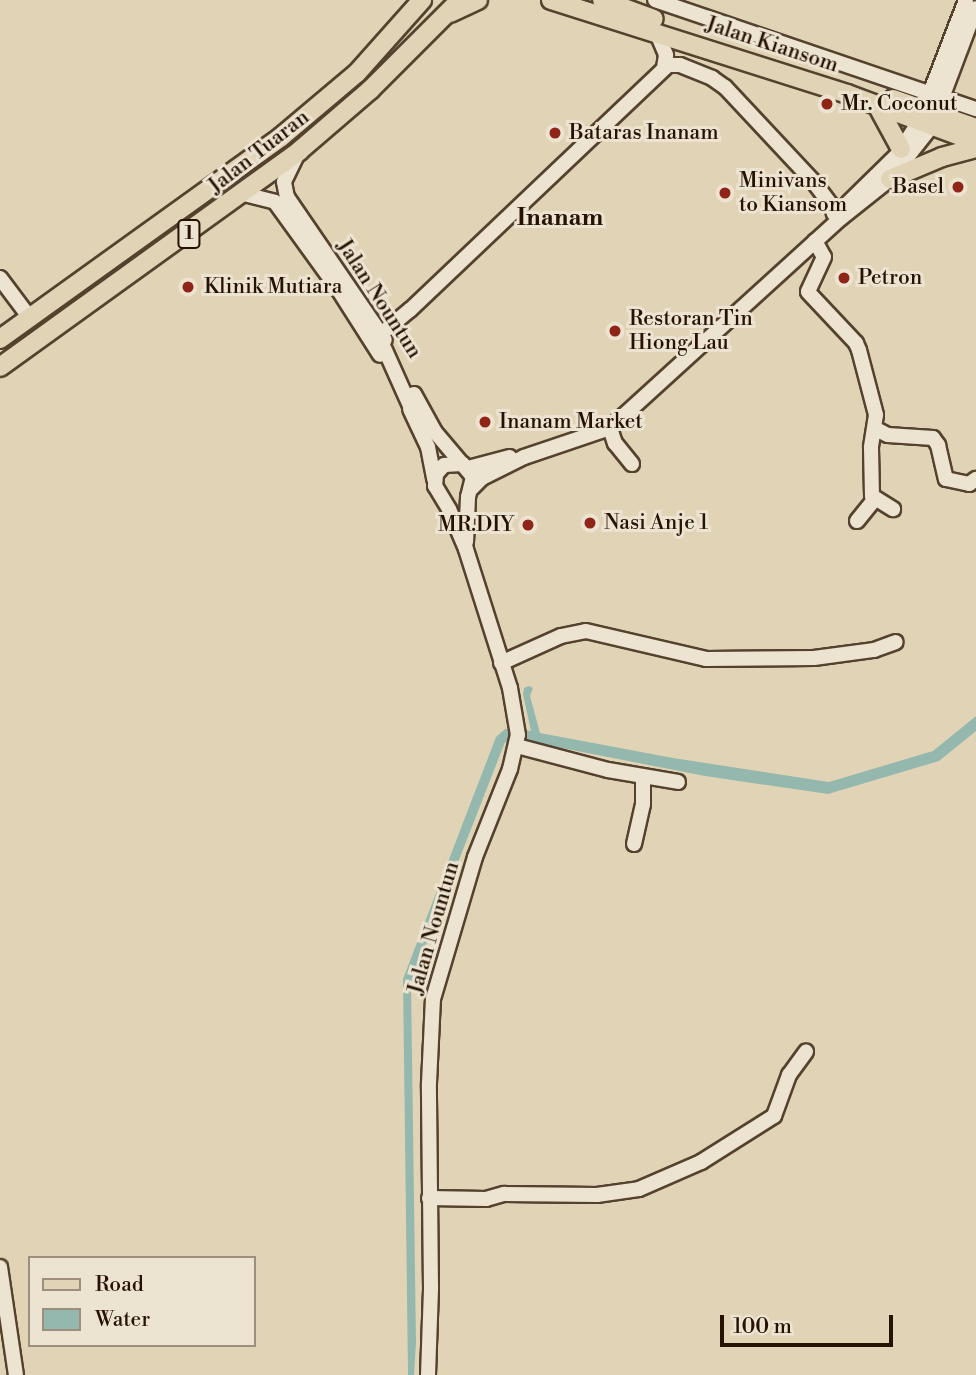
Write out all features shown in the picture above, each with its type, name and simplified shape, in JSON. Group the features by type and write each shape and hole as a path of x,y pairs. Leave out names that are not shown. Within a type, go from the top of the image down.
{"main road":[{"name":"Jalan Tuaran","path":"0,368 244,194 299,151 370,90 460,0"},
{"path":"446,14 478,0"},
{"name":"Jalan Kiansom","path":"551,0 656,31 877,105 976,128"},
{"name":"Jalan Kiansom","path":"601,0 927,118 976,142"},
{"name":"Jalan Tuaran","path":"0,339 281,137 357,73 420,2"},
{"path":"877,105 901,149"},
{"path":"890,179 942,157 976,148"}],"street":[{"path":"655,0 976,109"},
{"path":"936,95 966,0"},
{"path":"441,496 457,500 482,478 524,457 610,428 815,241 890,179 927,118 976,8"},
{"path":"656,31 666,55 664,67"},
{"path":"415,417 381,341 381,334 664,67 680,65 725,87 813,181 832,206 834,215"},
{"path":"435,480 444,465 465,466 523,454 607,424 859,194 927,118"},
{"name":"Jalan Nountun","path":"299,151 286,177 285,191 393,352 435,432 473,477 466,549"},
{"path":"813,181 836,196 846,198 859,194"},
{"name":"Jalan Nountun","path":"244,194 275,201 362,324 415,417 428,446 441,496 466,549 518,725 517,746 475,857 433,999 429,1083 428,1375"},
{"path":"815,241 824,257 808,292 856,343 876,415 871,448 874,500 857,521"},
{"path":"0,278 30,318"},
{"path":"352,293 382,319 406,313"},
{"path":"393,352 396,331 406,313"},
{"path":"610,428 615,443 632,464"},
{"path":"876,429 888,435 933,438 938,445 946,479 969,484 976,480"},
{"path":"874,500 893,509"},
{"path":"501,663 561,636 586,631 706,659 814,658 874,650 895,642"},
{"path":"517,746 643,777 678,782"},
{"path":"634,844 643,804 643,777"},
{"path":"429,1198 486,1199 504,1194 597,1195 639,1189 701,1162 774,1116 789,1075 806,1052"},
{"path":"0,1267 16,1375"}],"water":[{"path":"524,688 533,688 530,696 540,733 673,758 829,782 933,751 976,716 976,731 939,761 828,794 705,776 531,742 505,742 411,983 416,1343 414,1375 408,1375 403,979 496,737 505,729 531,731 523,694"}],"place":[{"name":"Mr. Coconut","path":"827,104"},
{"name":"Bataras Inanam","path":"555,133"},
{"name":"Basel","path":"958,187"},
{"name":"Minivans to Kiansom","path":"725,193"},
{"name":"Petron","path":"844,278"},
{"name":"Klinik Mutiara","path":"188,287"},
{"name":"Restoran Tin Hiong Lau","path":"615,331"},
{"name":"Inanam Market","path":"485,422"},
{"name":"Nasi Anje 1","path":"590,523"},
{"name":"MR.DIY","path":"528,525"}],"district":[{"name":"Inanam","path":"560,219"}]}
